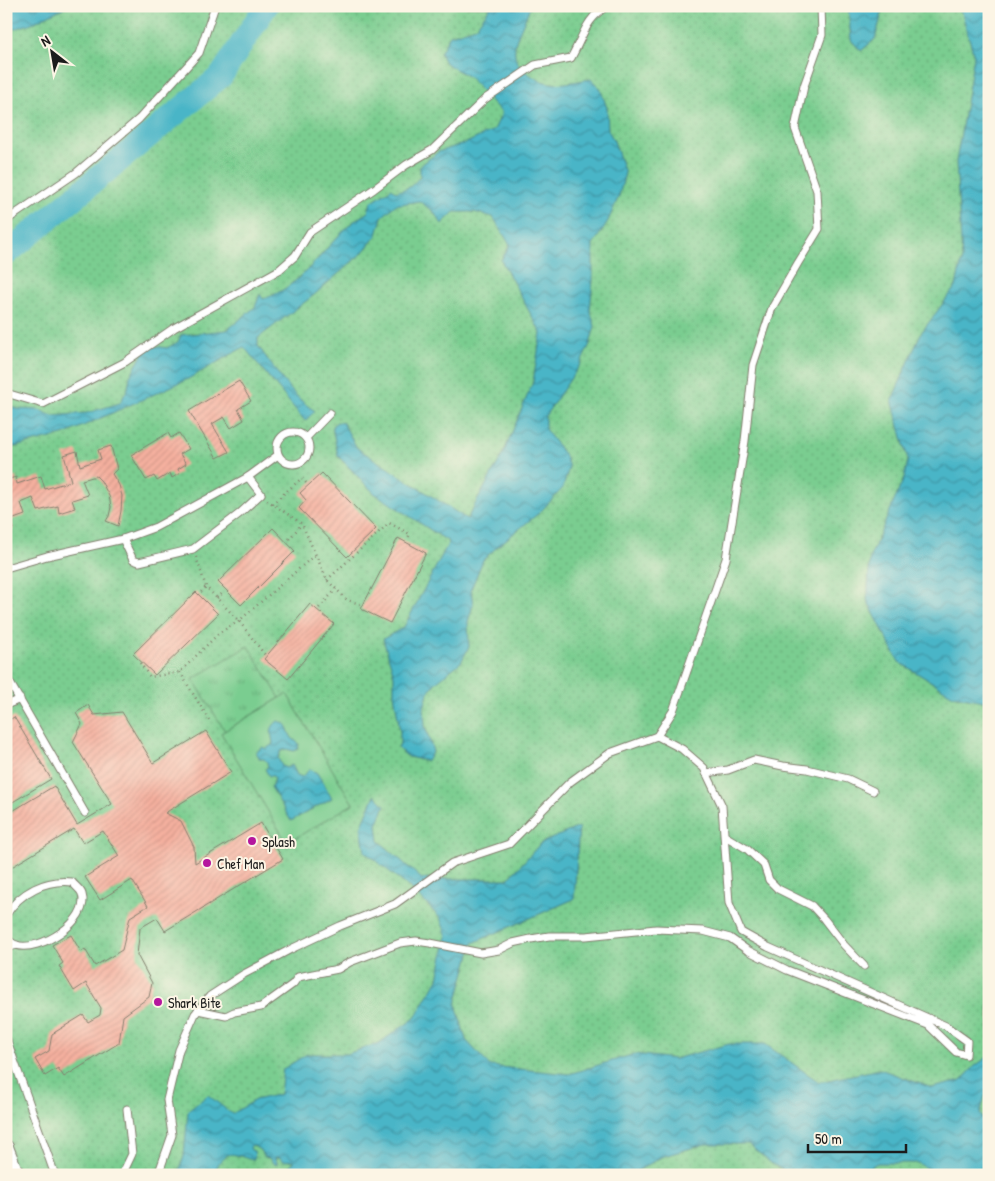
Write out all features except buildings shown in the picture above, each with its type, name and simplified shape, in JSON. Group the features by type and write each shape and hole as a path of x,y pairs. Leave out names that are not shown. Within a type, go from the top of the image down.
{"street":[{"path":"6,1147 17,1175"}],"lane":[{"path":"6,222 76,173 139,119 199,53 216,6"},
{"path":"6,393 43,404 125,362 174,328 279,270 295,256 310,232 432,150 485,99 534,65 571,58 581,41 590,19 608,6"},
{"path":"158,1175 172,1135 167,1100 177,1058 198,1010 210,996 244,974 291,949 340,926 395,904 452,863 510,844 570,782 610,753 657,736 673,711 726,559 745,441 753,365 772,308 819,229 817,191 795,128 804,86 822,35 821,6"},
{"path":"306,438 330,413"},
{"path":"298,432 306,438 310,447 309,453 300,463 288,464 278,455 278,443 286,433 298,432"},
{"path":"6,568 47,556 123,539 156,527 248,477 278,455"},
{"path":"123,539 133,560 139,562 193,549 239,514 260,494 248,477"},
{"path":"6,676 85,813"},
{"path":"6,705 20,698"},
{"path":"198,1010 226,1016 234,1012 261,1007 293,984 298,978 338,969 350,962 400,943 416,941 481,953 499,950 522,941 549,936 586,936 656,929 703,931 730,938 747,950 788,970 928,1025 956,1052 966,1055 967,1041 946,1026 768,947 741,932 729,903 722,806 704,768 682,749 657,736"},
{"path":"706,773 728,770 754,760 807,769 848,779 873,791"},
{"path":"725,836 747,849 764,866 769,880 778,889 812,906 864,966"},
{"path":"6,915 13,904 29,892 58,880 72,882 82,894 83,908 75,921 56,935 36,945 17,945 6,948"},
{"path":"6,938 17,945"},
{"path":"6,1038 55,1175"},
{"path":"122,1175 132,1154 127,1109"}],"path":[{"path":"272,504 302,478 307,484"},
{"path":"260,494 302,524 327,580 348,600 360,604"},
{"path":"327,580 389,523 410,534 408,540"},
{"path":"288,538 302,524"},
{"path":"193,549 206,587 239,621 264,656"},
{"path":"140,663 150,678 180,672 219,633 239,621 316,554"},
{"path":"201,592 206,587"},
{"path":"319,608 336,588"},
{"path":"217,598 224,592"},
{"path":"180,672 209,720"}],"green space":[{"path":"6,6 989,6 989,1175 6,1175"},
{"path":"248,646 280,698 225,731 193,679"},
{"path":"287,694 353,804 287,843 221,733"}],"water":[{"path":"6,6 67,6 35,22 6,32"},
{"path":"491,6 533,6 529,9 516,41 515,57 524,70 548,83 556,84 591,79 600,88 607,108 608,130 614,141 625,173 619,196 608,221 593,245 593,280 590,310 595,326 590,344 580,365 545,416 545,429 564,454 569,467 563,488 539,513 483,560 471,589 473,605 468,622 469,647 461,662 436,682 428,693 424,708 425,726 433,751 427,761 408,757 398,748 400,731 394,694 394,675 383,639 404,627 449,542 374,493 338,456 332,426 337,422 343,423 357,448 467,519 503,454 533,382 541,333 501,260 510,245 493,217 474,212 454,212 442,224 433,211 419,201 395,205 382,217 377,235 362,253 314,295 258,338 258,346 284,382 298,398 315,411 305,421 244,347 188,379 63,435 6,449 6,409 11,406 17,409 39,410 53,416 87,413 120,403 128,388 130,376 144,352 154,346 167,348 178,342 181,335 227,330 255,307 260,294 263,299 277,293 301,276 341,233 355,220 368,212 371,202 392,188 396,192 410,187 420,177 420,166 438,152 466,143 494,130 502,113 469,77 445,63 440,53 450,35 476,27"},
{"path":"848,6 884,6 875,39 861,51 851,40"},
{"path":"954,6 989,6 989,702 953,695 899,662 867,600 870,557 904,478 908,460 892,400 921,333 956,286 962,259 956,162 974,56 962,13"},
{"path":"278,721 286,725 292,738 299,744 298,749 294,751 286,749 281,751 278,758 282,766 286,768 292,765 297,775 302,777 310,769 317,773 332,798 291,821 271,787 275,778 269,776 265,769 268,767 267,762 264,759 260,759 256,752 263,747 266,749 273,744 272,729"},
{"path":"375,795 385,805 377,825 379,841 422,879 508,879 541,843 579,827 574,899 473,943 456,1004 466,1040 490,1066 569,1074 635,1054 674,1059 729,1044 765,1044 819,1082 880,1069 932,1088 961,1081 975,1066 989,1056 989,1091 985,1096 980,1114 989,1127 989,1171 986,1175 938,1175 918,1163 877,1163 867,1169 845,1175 793,1175 772,1164 748,1144 705,1144 661,1157 631,1175 299,1175 306,1169 304,1167 288,1167 294,1160 284,1161 279,1157 275,1157 277,1164 274,1164 252,1145 250,1147 254,1151 255,1158 253,1160 231,1154 221,1160 212,1175 178,1175 184,1156 188,1111 208,1095 232,1114 255,1100 280,1094 283,1069 307,1054 347,1054 379,1043 415,1018 438,979 447,936 440,918 415,892 365,852 361,827"}],"waterway":[{"path":"6,254 221,76 266,6"}],"place":[{"name":"Splash","path":"252,841"},
{"name":"Chef Man","path":"207,863"},
{"name":"Shark Bite","path":"158,1002"}]}
